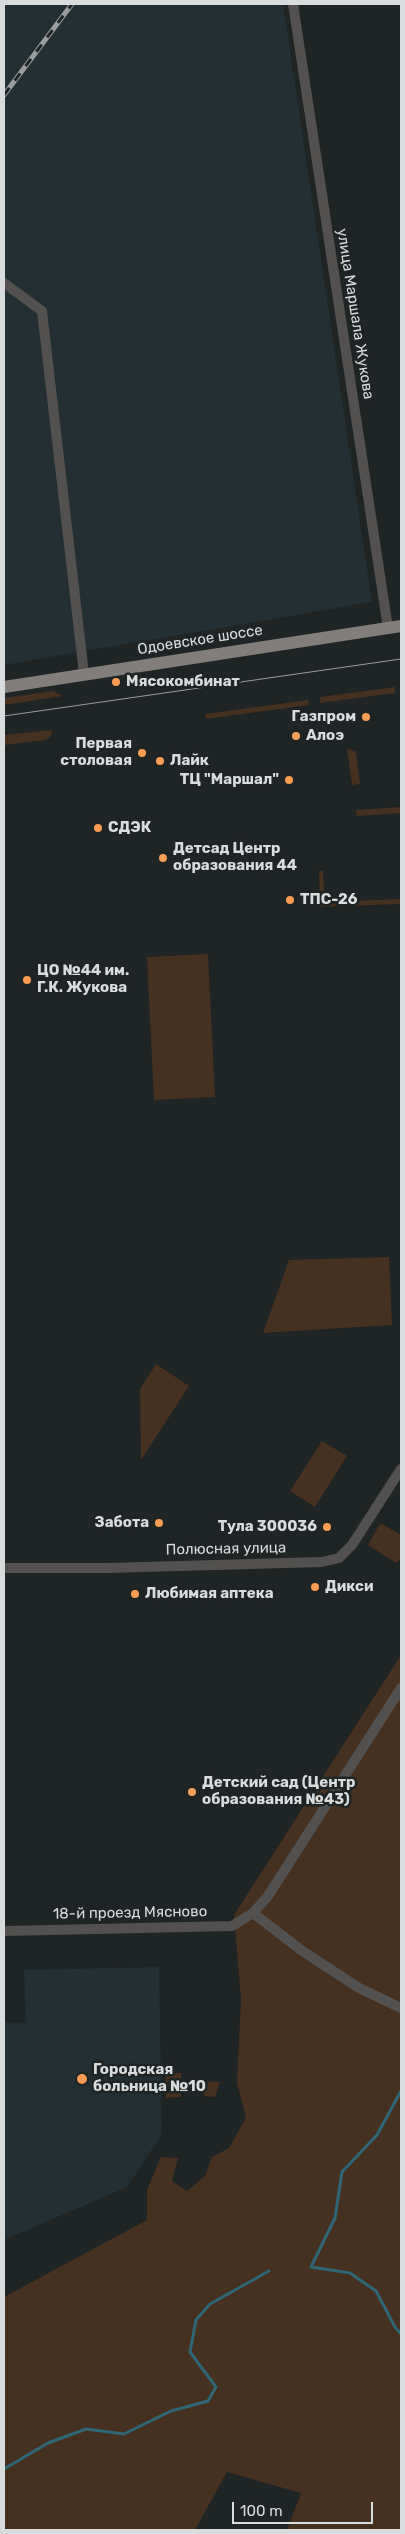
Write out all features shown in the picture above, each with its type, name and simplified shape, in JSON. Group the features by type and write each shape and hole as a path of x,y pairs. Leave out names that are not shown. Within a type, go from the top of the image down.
{"main road":[{"name":"Одоевское шоссе","path":"4,687 395,627"}],"street":[{"name":"улица Маршала Жукова","path":"293,4 395,627"},
{"path":"4,283 42,311 84,674"},
{"name":"Полюсная улица","path":"4,1568 108,1568 322,1562 339,1558 352,1545 401,1469"},
{"path":"401,1688 268,1896 253,1913 301,1950 359,1988 401,2008"},
{"name":"18-й проезд Мясново","path":"4,1932 232,1926 253,1913"}],"shaded area":[{"path":"4,4 283,4 372,602 4,665"},
{"path":"395,687 395,693 320,703 320,697"},
{"path":"53,691 63,696 4,705 4,698"},
{"path":"308,700 309,705 206,719 205,714"},
{"path":"52,730 51,736 45,740 4,745 4,735"},
{"path":"347,748 356,752 360,784 352,785"},
{"path":"401,807 401,813 357,816 356,810"},
{"path":"319,871 323,871 325,902 401,899 401,904 320,907"},
{"path":"208,954 215,1097 154,1100 147,957"},
{"path":"389,1257 392,1325 263,1333 289,1260"},
{"path":"156,1364 189,1386 141,1460 140,1389"},
{"path":"322,1441 347,1456 315,1507 290,1491"},
{"path":"382,1524 401,1535 401,1558 396,1563 368,1545 379,1525"},
{"path":"401,1655 401,2530 287,2530 301,2493 227,2472 195,2530 4,2530 4,2297 147,2220 147,2190 161,2157 178,2158 172,2181 187,2191 205,2176 212,2157 229,2148 246,2118 237,2083 241,1999 234,1915"},
{"name":"Городская больница №10","path":"159,1967 162,2134 127,2187 4,2240 4,2022 26,2023 24,1970"},
{"path":"166,2073 181,2073 181,2097 166,2098"},
{"path":"205,2081 220,2082 215,2097 204,2096"}],"waterway":[{"path":"401,2091 377,2135 342,2172 335,2218 311,2267 350,2273 376,2291 395,2327 401,2334"},
{"path":"4,2469 48,2443 86,2429 124,2434 171,2411 208,2401 216,2387 190,2352 196,2320 210,2304 269,2271"}],"tram line":[{"path":"4,716 401,659"}],"railway":[{"path":"4,95 72,4"}],"place":[{"name":"Мясокомбинат","path":"116,682"},
{"name":"Газпром","path":"366,717"},
{"name":"Алоэ","path":"296,736"},
{"name":"Первая столовая","path":"142,753"},
{"name":"Лайк","path":"160,761"},
{"name":"ТЦ \"Маршал\"","path":"289,780"},
{"name":"СДЭК","path":"98,828"},
{"name":"Детсад Центр образования 44","path":"163,858"},
{"name":"ТПС-26","path":"290,900"},
{"name":"ЦО №44 им. Г.К. Жукова","path":"27,980"},
{"name":"Забота","path":"159,1523"},
{"name":"Тула 300036","path":"327,1527"},
{"name":"Дикси","path":"315,1587"},
{"name":"Любимая аптека","path":"135,1594"},
{"name":"Детский сад (Центр образования №43)","path":"192,1792"},
{"name":"Городская больница №10","path":"82,2079"}]}
